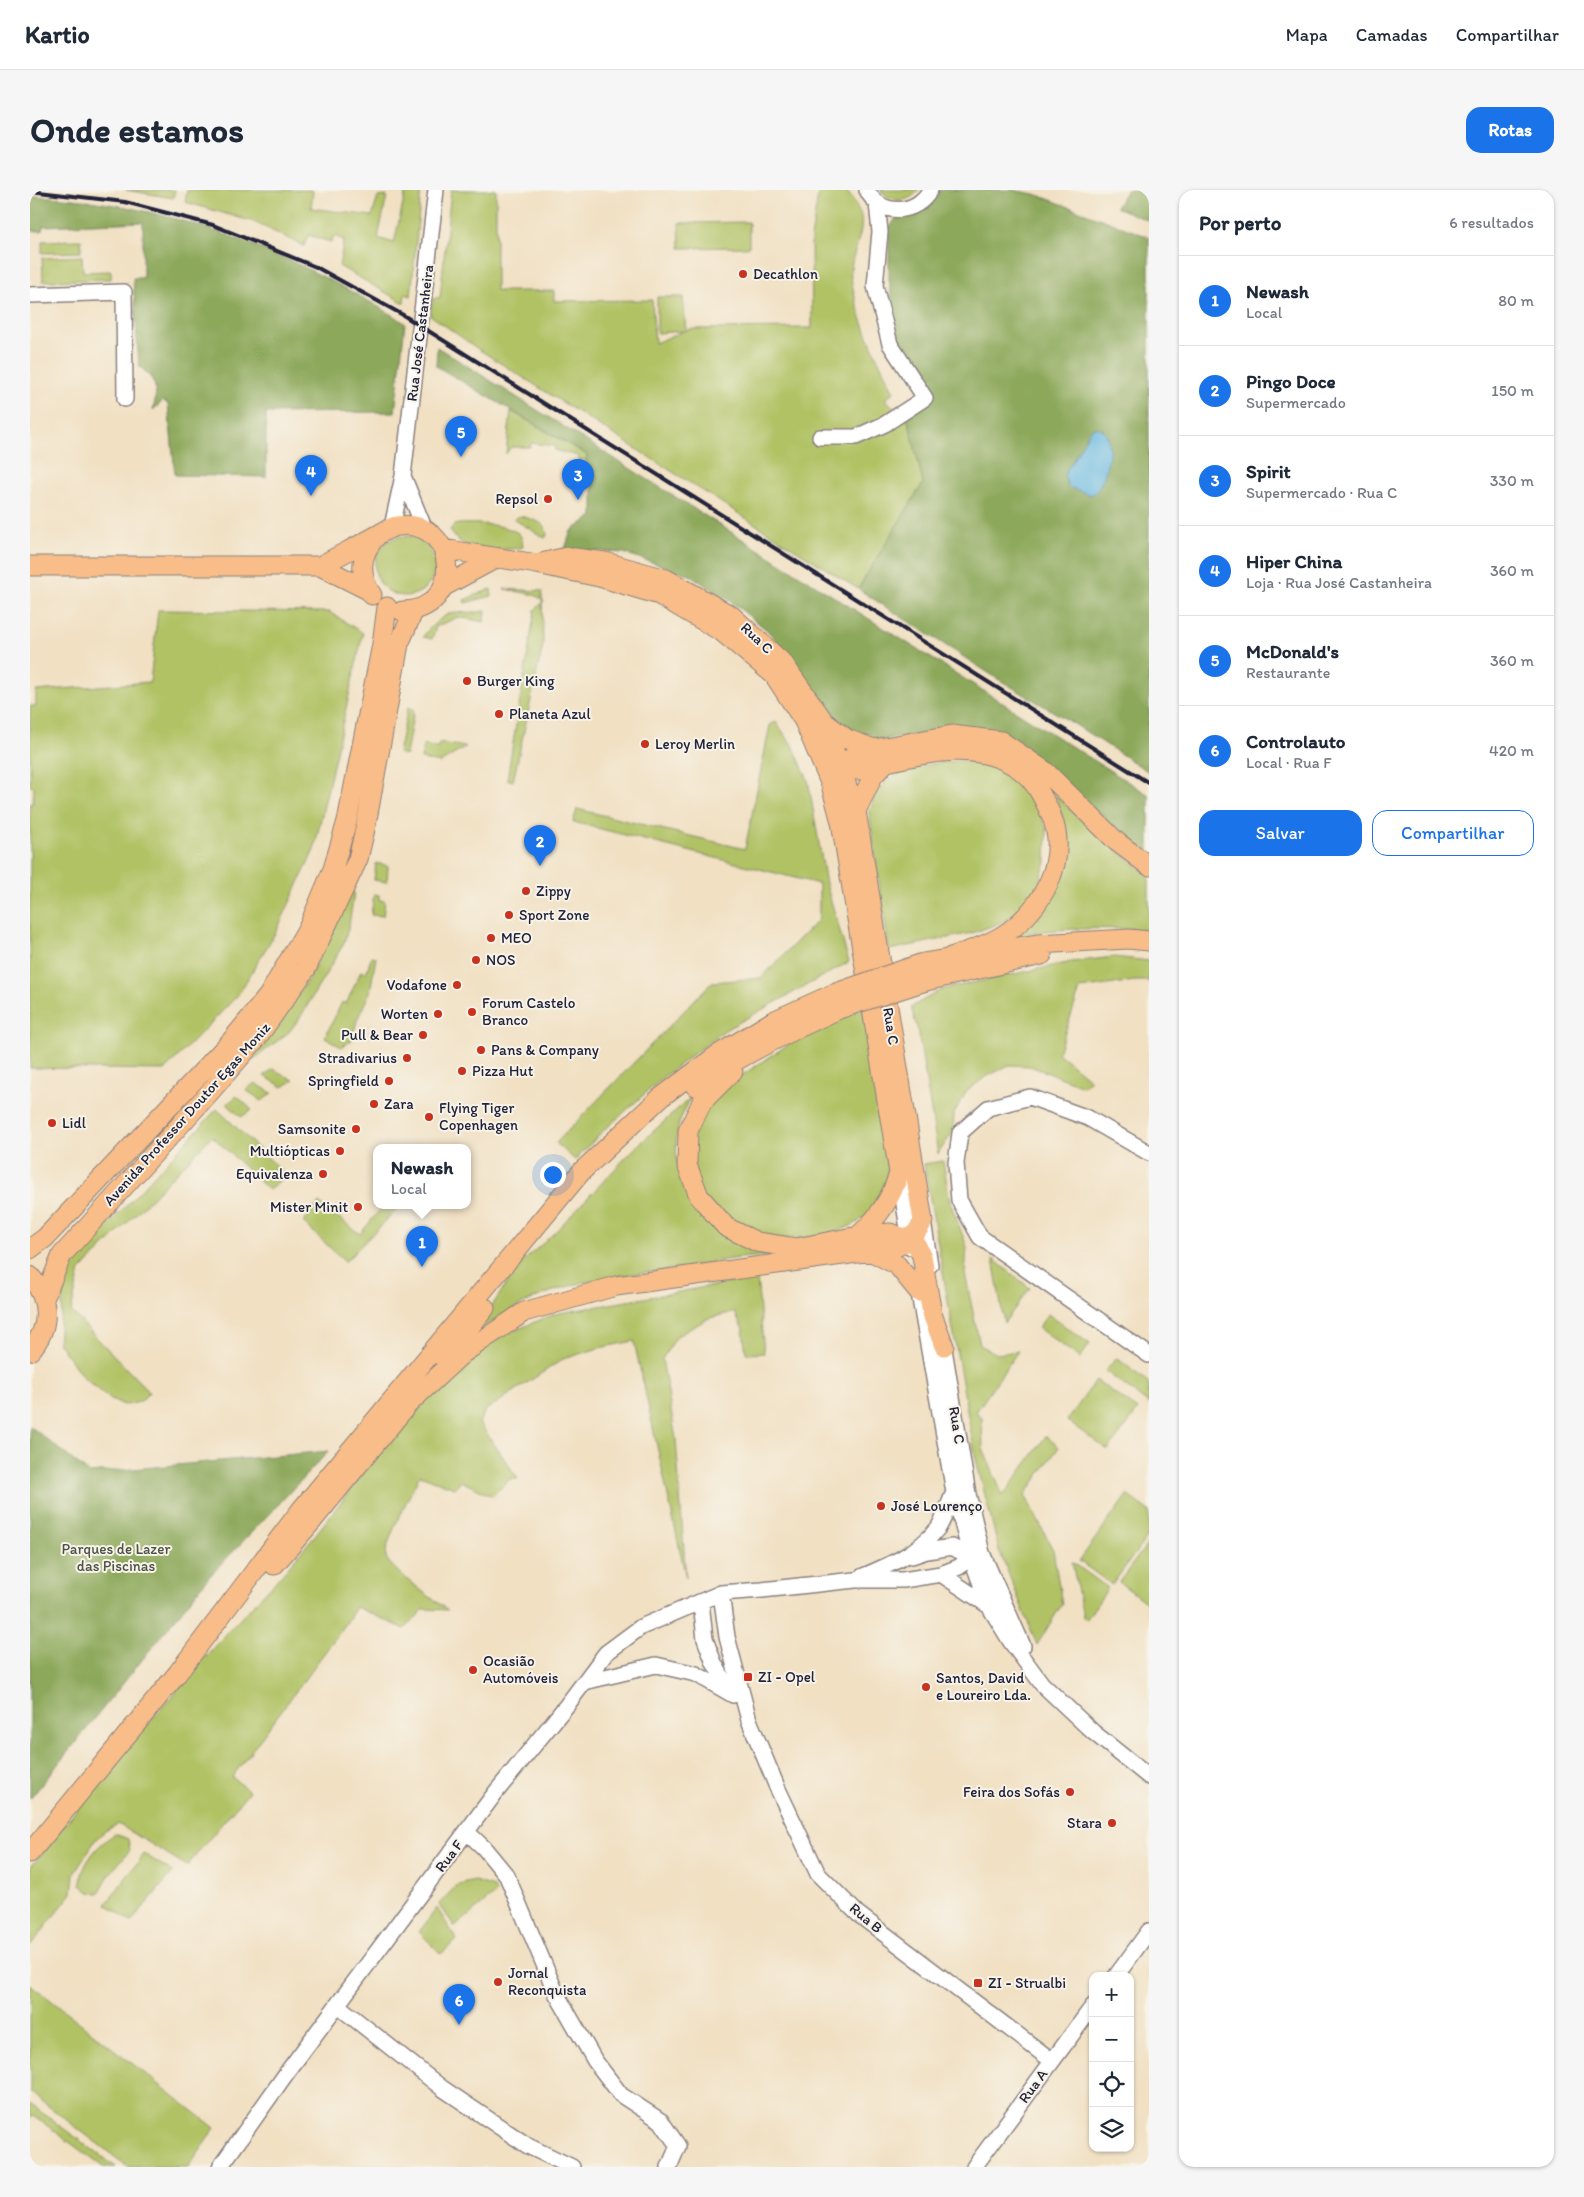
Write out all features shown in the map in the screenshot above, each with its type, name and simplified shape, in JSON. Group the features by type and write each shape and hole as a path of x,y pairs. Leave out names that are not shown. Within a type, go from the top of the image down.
{"main road":[{"path":"320,566 384,532 408,526 425,530 437,540 443,549 448,571 443,587 433,600 414,610 402,611 387,607 379,602 368,590 364,581 362,565 367,549 384,532"},
{"name":"Rua C","path":"443,549 496,559 537,564 599,577 659,595 722,632 774,675 804,721 831,785 841,822 899,1173"},
{"name":"Rua C","path":"537,564 568,557 605,562 666,579 732,616 784,663 822,720 841,766 856,811 923,1221"},
{"path":"443,587 496,559"},
{"path":"30,566 320,566 368,590"},
{"name":"Avenida Professor Doutor Egas Moniz","path":"30,1249 46,1238 232,1040 268,996 310,926 333,869 346,821 382,644 387,607"},
{"name":"Avenida Professor Doutor Egas Moniz","path":"44,1299 62,1255 257,1038 306,969 358,859 399,644 414,610"},
{"path":"774,675 808,716 824,746 841,766"},
{"path":"822,720 847,739 880,755 952,735 1002,742 1045,770 1117,842 1149,866"},
{"path":"831,785 841,766 852,757 954,750 978,752 999,757 1020,769 1035,784 1056,828 1057,852 1054,873 1040,899 1021,921 1004,934 951,957 924,972"},
{"path":"856,811 873,776 880,755"},
{"path":"951,957 1037,944 1129,939 1149,941"},
{"path":"177,1674 300,1511 582,1172 660,1098 716,1055 773,1021 924,972 1043,954 1130,950 1149,952"},
{"path":"836,1002 784,1035 729,1074 702,1102 688,1131 687,1164 699,1196 726,1227 757,1242 796,1248 858,1236 890,1233 910,1240 917,1246 922,1256 932,1314 944,1346"},
{"path":"30,1853 177,1674 313,1520 589,1179 669,1103 728,1064 784,1035"},
{"path":"858,1236 882,1211 892,1195 899,1173"},
{"path":"406,1406 462,1354 524,1312 616,1286 894,1248 910,1240 918,1233 923,1221"},
{"path":"872,1252 897,1265 919,1292"},
{"path":"30,1276 38,1285 44,1299 46,1313 39,1339 30,1351"}],"street":[{"name":"Rua José Castanheira","path":"384,532 403,476 436,190"},
{"path":"867,190 877,203 886,208 907,209"},
{"path":"880,232 907,209 918,204 930,190"},
{"path":"820,437 856,437 885,424 925,398 890,344 875,286 880,232 877,203"},
{"path":"30,295 124,292 125,399"},
{"name":"Rua José Castanheira","path":"403,476 425,530"},
{"path":"1149,1154 1088,1118 1030,1097 988,1108 960,1133 956,1163 959,1200 980,1237 1149,1355"},
{"name":"Rua C","path":"899,1173 954,1492 977,1555 1032,1668 1042,1684 1093,1732 1148,1775"},
{"name":"Rua C","path":"923,1221 977,1555 989,1606 1011,1642 1032,1668"},
{"path":"903,1559 939,1526 954,1492"},
{"path":"855,1580 903,1559 927,1551 952,1547 977,1555"},
{"path":"721,1593 855,1580 903,1580 942,1574 959,1567 977,1555"},
{"path":"942,1574 989,1606"},
{"name":"Rua F","path":"220,2167 467,1832 606,1653 641,1627 721,1593"},
{"name":"Rua B","path":"721,1593 727,1637 749,1720 777,1787 818,1874 858,1914 1051,2060"},
{"name":"Rua B","path":"701,1602 705,1639 714,1663 749,1720"},
{"name":"Rua B","path":"584,1682 656,1665 696,1674 733,1695"},
{"path":"467,1832 484,1848 507,1876 556,1993 595,2061 621,2094 661,2121 678,2146 669,2167"},
{"path":"1119,1972 1149,1932"},
{"path":"337,2006 442,2088 528,2146 572,2167"},
{"name":"Rua A","path":"974,2167 1051,2060 1089,2011"}],"green space":[{"path":"126,190 175,190 173,198"},
{"path":"187,190 310,190 313,191 311,208 372,216 378,197 387,196 378,238 394,243 406,190 421,190 411,296 405,294 404,303 339,266 344,240 334,236 331,242 308,235 304,246 254,222 185,202"},
{"path":"451,190 496,190 496,291 554,291 554,301 652,300 655,343 684,331 657,333 657,297 683,297 686,331 690,329 812,328 811,238 819,190 846,190 857,207 862,220 851,270 854,292 862,322 894,392 885,399 909,422 923,483 858,589 478,349 430,315 433,299 440,297"},
{"path":"880,190 919,190 910,198 900,200 890,197"},
{"path":"936,190 1012,190 1035,194 1149,237 1149,772 1071,722 998,679 858,589 923,483 909,422 900,414 925,398 900,340 893,312 889,278 889,229 896,218"},
{"path":"1127,190 1149,190 1149,221 1116,207"},
{"path":"30,196 80,200 129,208 178,219 226,235 273,253 318,274 405,323 395,412 266,413 266,477 175,475 168,404 163,401 153,410 155,385 139,366 133,278 143,278 143,222 43,226 42,231 30,231"},
{"path":"749,222 749,247 680,248 679,223"},
{"path":"81,240 81,252 42,253 42,241"},
{"path":"82,256 83,272 111,271 111,279 43,281 42,258"},
{"path":"437,347 1149,795 1149,859 1009,738 987,730 964,727 884,740 866,737 845,727 822,706 793,660 767,630 730,601 690,575 624,553 565,549 571,531 593,516 593,484 584,479 587,455 436,366"},
{"path":"511,411 587,455 586,460 579,460 578,456 555,450 555,446 531,443 530,447 511,447 506,454"},
{"path":"521,516 541,524 546,530 547,535 545,538 515,520 515,518"},
{"path":"482,524 508,528 520,535 523,547 495,549 467,545 457,539 450,530 454,525"},
{"path":"405,536 422,541 430,549 435,566 430,583 422,591 405,596 388,591 380,583 375,566 380,549 388,541"},
{"path":"491,589 492,596 465,603 464,600"},
{"path":"504,589 542,591 542,600 535,595"},
{"path":"542,603 543,645 513,781 507,779 535,610"},
{"path":"158,610 329,612 363,633 314,850 277,930 238,995 165,1070 30,1068 30,804 33,803 34,787 30,786 30,706 36,706 36,691 150,682"},
{"path":"486,611 484,622 458,617 436,627 432,639 423,637 436,622 450,614"},
{"path":"408,707 414,710 406,755 398,753"},
{"path":"776,722 793,746 808,780 826,884 849,962 725,1030 666,1075 602,1132 575,1160 556,1143 712,982 761,978 818,920 819,916 819,884 573,822 577,809 745,849 770,725"},
{"path":"439,743 466,747 440,763 421,759 424,745 438,748"},
{"path":"976,760 1003,769 1030,788 1047,830 1046,863 1037,888 1021,911 995,925 972,933 889,950 869,813 875,796 884,784 894,776 907,770 935,763"},
{"path":"1038,778 1087,826 1149,876 1149,930 1079,929 1009,936 1040,910 1062,877 1066,845 1062,815 1055,795"},
{"path":"376,863 388,866 387,882 374,880"},
{"path":"351,890 354,892 349,926 343,945 301,1016 289,1032 253,1060 250,1057 288,1010 310,976"},
{"path":"374,894 379,895 379,900 385,901 383,916 371,915"},
{"path":"372,956 376,957 370,992 357,1020 352,1040 341,1047 325,1037 342,1002 346,1004 361,971 366,973"},
{"path":"1114,957 1149,961 1149,981 1134,981 1080,989 1058,1053 1091,1080 1083,1086 1030,1066 1009,1065 984,1078 967,1091 954,1113 953,1132 938,1154 918,1031 911,1007 943,989 1072,962"},
{"path":"863,1009 888,1172 879,1198 865,1217 845,1229 832,1233 803,1238 783,1238 768,1236 744,1227 721,1213 699,1196 688,1131 702,1102 789,1044 838,1018"},
{"path":"273,1069 294,1080 283,1087 264,1076"},
{"path":"255,1083 272,1093 262,1101 246,1090"},
{"path":"237,1096 252,1110 241,1117 227,1104"},
{"path":"692,1096 679,1124 676,1144 677,1161 687,1193 696,1208 719,1232 745,1246 782,1255 725,1260 682,1268 618,1276 568,1286 521,1305 497,1318 472,1336 519,1265 553,1234 634,1149"},
{"path":"217,1109 286,1175 269,1190 212,1136 80,1271 71,1311 149,1392 140,1402 124,1405 109,1398 82,1376 58,1342 65,1274 76,1259"},
{"path":"943,1161 950,1202 967,1247 965,1274 980,1345 997,1354 1018,1351 976,1412 982,1417 983,1449 1003,1496 1046,1436 1059,1447 1025,1495 1053,1550 1062,1604 1037,1645 999,1550 975,1456 924,1164"},
{"path":"319,1203 360,1234 381,1209 397,1209 345,1262 303,1222"},
{"path":"993,1259 1030,1288 1004,1323"},
{"path":"757,1278 764,1353 746,1354 743,1329 734,1312 709,1318 677,1336 662,1359 676,1439 686,1578 634,1341 599,1348 563,1359 486,1410 479,1422 518,1479 510,1479 492,1496 461,1481 454,1488 420,1475 399,1517 389,1541 386,1557 404,1577 448,1610 424,1609 405,1629 356,1607 345,1625 232,1777 249,1791 187,1866 118,1824 105,1831 96,1839 74,1874 72,1893 30,1947 30,1868 110,1768 220,1640 275,1582 316,1534 443,1371 506,1334 554,1314"},
{"path":"1048,1314 1090,1344 1080,1358 1038,1328"},
{"path":"1117,1358 1149,1383 1149,1404 1105,1371"},
{"path":"1096,1380 1138,1410 1108,1450 1067,1421"},
{"name":"Parques de Lazer das Piscinas","path":"30,1426 89,1473 329,1451 208,1578 30,1799"},
{"path":"1127,1495 1149,1511 1149,1534 1112,1585 1079,1561"},
{"path":"1149,1542 1149,1602 1148,1604 1119,1582"},
{"path":"1072,1562 1108,1588 1086,1620 1083,1617"},
{"path":"115,1834 128,1839 130,1850 109,1875 99,1893 89,1892 81,1885 81,1877 87,1863 102,1843"},
{"path":"144,1854 173,1872 131,1922 106,1904"},
{"path":"474,1881 491,1886 497,1892 455,1927 439,1904 456,1886"},
{"path":"437,1908 457,1940 441,1954 419,1932"},
{"path":"30,1984 215,2128 188,2167 128,2167 30,2092"},
{"path":"30,2104 116,2167 103,2167 34,2116 30,2118"}],"water":[{"path":"1097,427 1104,431 1107,437 1109,455 1101,484 1091,495 1068,487 1064,475 1091,429"}],"railway":[{"path":"30,191 125,202 213,225 316,267 403,315 1149,783"}],"place":[{"name":"Decathlon","path":"743,274"},
{"name":"McDonald's","path":"461,457"},
{"name":"Hiper China","path":"311,496"},
{"name":"Repsol","path":"548,499"},
{"name":"Spirit","path":"578,500"},
{"name":"Burger King","path":"467,681"},
{"name":"Planeta Azul","path":"499,714"},
{"name":"Leroy Merlin","path":"645,744"},
{"name":"Pingo Doce","path":"540,866"},
{"name":"Zippy","path":"526,891"},
{"name":"Sport Zone","path":"509,915"},
{"name":"MEO","path":"491,938"},
{"name":"NOS","path":"476,960"},
{"name":"Vodafone","path":"457,985"},
{"name":"Forum Castelo Branco","path":"472,1012"},
{"name":"Worten","path":"438,1014"},
{"name":"Pull & Bear","path":"423,1035"},
{"name":"Pans & Company","path":"481,1050"},
{"name":"Stradivarius","path":"407,1058"},
{"name":"Pizza Hut","path":"462,1071"},
{"name":"Springfield","path":"389,1081"},
{"name":"Zara","path":"374,1104"},
{"name":"Flying Tiger Copenhagen","path":"429,1117"},
{"name":"Lidl","path":"52,1123"},
{"name":"Samsonite","path":"356,1129"},
{"name":"Multiópticas","path":"340,1151"},
{"name":"Equivalenza","path":"323,1174"},
{"name":"Mister Minit","path":"358,1207"},
{"name":"Newash","path":"422,1267"},
{"name":"José Lourenço","path":"881,1506"},
{"name":"Ocasião Automóveis","path":"473,1670"},
{"name":"ZI - Opel","path":"748,1677"},
{"name":"Santos, David e Loureiro Lda.","path":"926,1687"},
{"name":"Feira dos Sofás","path":"1070,1792"},
{"name":"Stara","path":"1112,1823"},
{"name":"Jornal Reconquista","path":"498,1982"},
{"name":"ZI - Strualbi","path":"978,1983"},
{"name":"Controlauto","path":"459,2025"}]}
